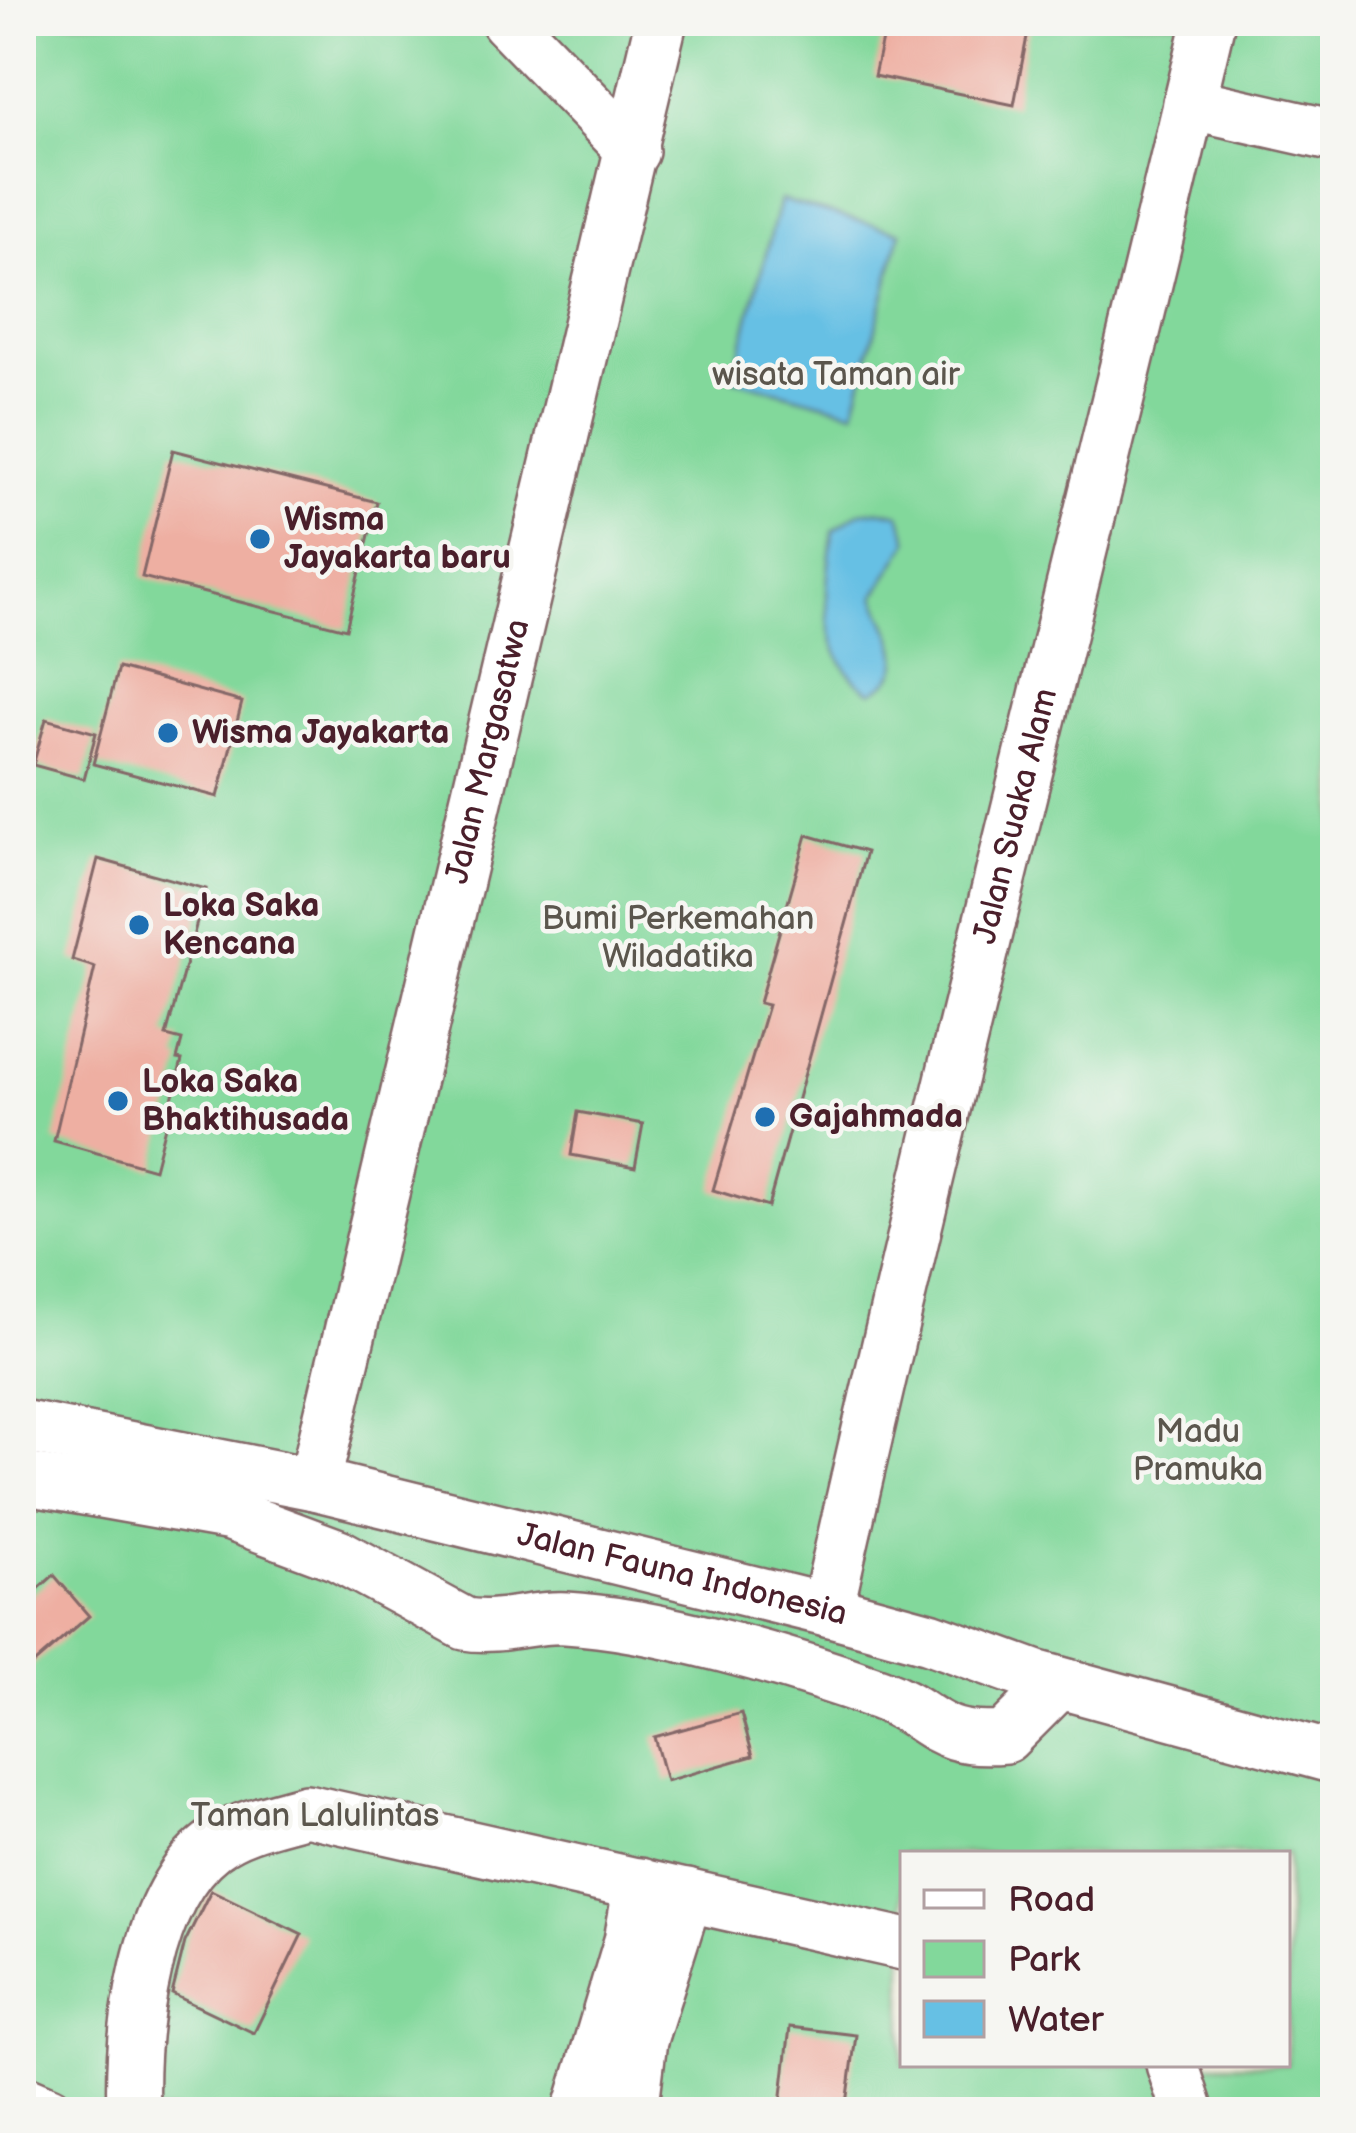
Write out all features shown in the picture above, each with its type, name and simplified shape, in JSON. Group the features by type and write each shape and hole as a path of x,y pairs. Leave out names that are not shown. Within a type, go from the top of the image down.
{"street":[{"path":"507,21 633,151"},
{"name":"Jalan Margasatwa","path":"314,1484 662,21"},
{"name":"Jalan Suaka Alam","path":"826,1610 923,1180 1033,760 1209,21"},
{"path":"1189,103 1335,136"},
{"name":"Jalan Fauna Indonesia","path":"21,1426 314,1484 826,1610 930,1638 1059,1683 1335,1758"},
{"path":"21,1478 231,1515 338,1555 465,1624 487,1628 560,1617 612,1623 804,1670 905,1704 931,1727 960,1739 1005,1737 1059,1683"},
{"path":"133,2112 130,2044 163,1912 186,1870 214,1844 257,1824 306,1810 900,1943"},
{"path":"579,2112 630,1942 663,1889"},
{"path":"632,2112 663,1889"},
{"path":"1173,2067 1188,2112"},
{"path":"21,2100 49,2112"}],"green space":[{"name":"Bumi Perkemahan Wiladatika","path":"21,21 1335,21 1335,2112 21,2112"}],"water":[{"path":"780,200 901,232 854,411 733,379"},
{"path":"860,512 900,514 909,541 875,596 893,637 897,662 886,683 871,692 853,678 833,641 828,575 833,531"}],"building":[{"path":"886,21 1030,21 1014,105 874,76"},
{"name":"Wisma Jayakarta baru","path":"173,450 377,502 346,629 142,577"},
{"name":"Wisma Jayakarta","path":"118,668 242,702 218,797 93,764"},
{"path":"46,719 96,733 84,779 33,765"},
{"path":"807,835 866,852 768,1207 713,1190 768,1005 759,1003"},
{"path":"98,859 206,889 166,1036 182,1040 177,1059 182,1060 154,1169 54,1141 95,967 72,960"},
{"path":"578,1112 643,1124 635,1167 571,1155"},
{"path":"54,1575 89,1616 21,1675 21,1604"},
{"path":"741,1713 753,1756 666,1781 654,1737"},
{"path":"211,1890 302,1934 254,2033 172,1994 185,1942"},
{"path":"790,2027 856,2035 846,2112 780,2112"}],"place":[{"name":"Wisma Jayakarta baru","path":"260,539"},
{"name":"Wisma Jayakarta","path":"168,733"},
{"name":"Loka Saka Kencana","path":"139,925"},
{"name":"Loka Saka Bhaktihusada","path":"118,1101"},
{"name":"Gajahmada","path":"765,1117"}],"park label":[{"name":"wisata Taman air","path":"836,375"},
{"name":"Madu Pramuka","path":"1198,1451"},
{"name":"Taman Lalulintas","path":"315,1816"}]}
